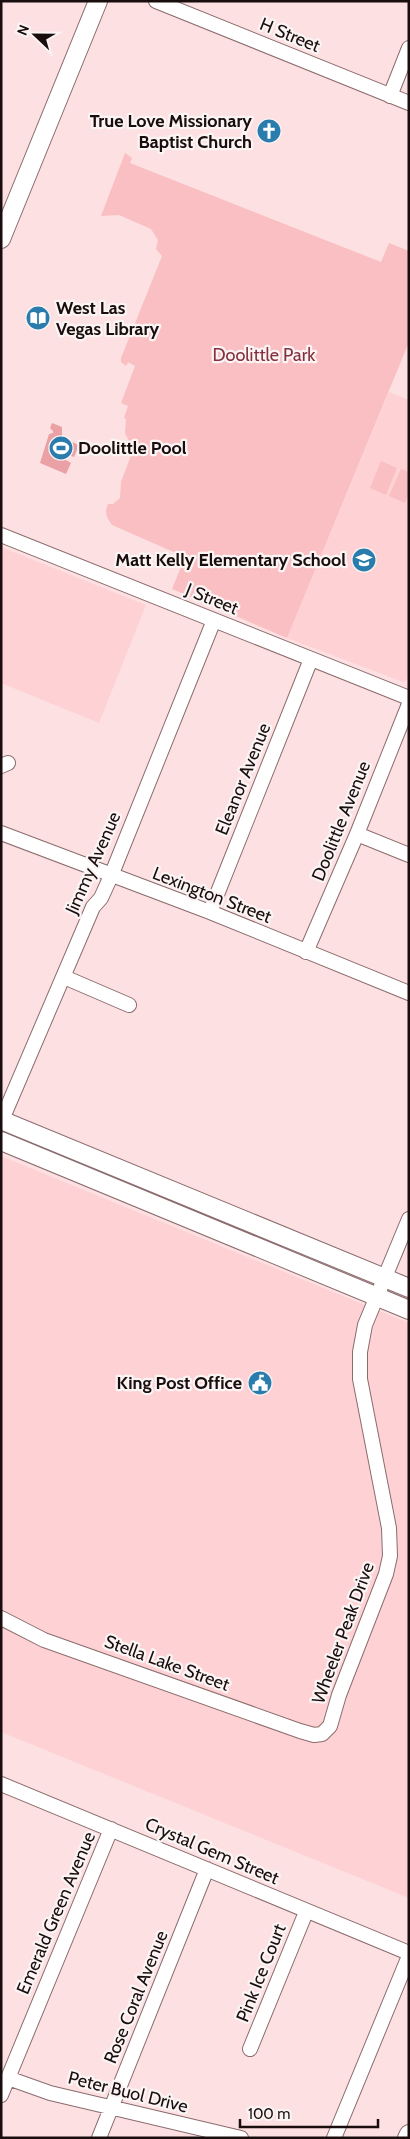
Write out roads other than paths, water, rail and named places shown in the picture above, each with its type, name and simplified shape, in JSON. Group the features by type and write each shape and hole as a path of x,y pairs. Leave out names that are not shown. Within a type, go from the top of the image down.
{"main road":[{"path":"1,239 98,1"},
{"path":"1,1121 409,1288"},
{"path":"1,1141 409,1310"},
{"path":"407,2138 409,2134"}],"street":[{"name":"H Street","path":"156,1 409,103"},
{"path":"390,96 409,48"},
{"name":"J Street","path":"1,535 409,698"},
{"name":"Jimmy Avenue","path":"1,1121 37,1035 44,1026 93,907 101,898 111,876 214,620"},
{"name":"Eleanor Avenue","path":"210,912 311,659"},
{"name":"Doolittle Avenue","path":"306,952 357,834 409,704"},
{"name":"Lexington Street","path":"1,833 210,912 409,993"},
{"path":"357,834 409,855"},
{"path":"64,977 128,1005"},
{"name":"Wheeler Peak Drive","path":"322,1734 330,1726 338,1694 386,1574 390,1556 389,1528 360,1379 360,1352 366,1325 409,1219"},
{"name":"Stella Lake Street","path":"1,1618 44,1640 300,1731 314,1735 322,1734"},
{"name":"Crystal Gem Street","path":"1,1784 409,1954"},
{"name":"Emerald Green Avenue","path":"1,2095 111,1829"},
{"name":"Rose Coral Avenue","path":"99,2138 207,1869"},
{"name":"Pink Ice Court","path":"250,2049 306,1912"},
{"path":"334,2138 409,1954"},
{"name":"Peter Buol Drive","path":"8,2078 50,2092 215,2135 241,2138"}],"place":[{"name":"True Love Missionary Baptist Church","path":"269,131"},
{"name":"West Las Vegas Library","path":"38,318"},
{"name":"Doolittle Pool","path":"61,448"},
{"name":"Matt Kelly Elementary School","path":"364,560"},
{"name":"King Post Office","path":"260,1383"}],"park label":[{"name":"Doolittle Park","path":"264,355"}]}
